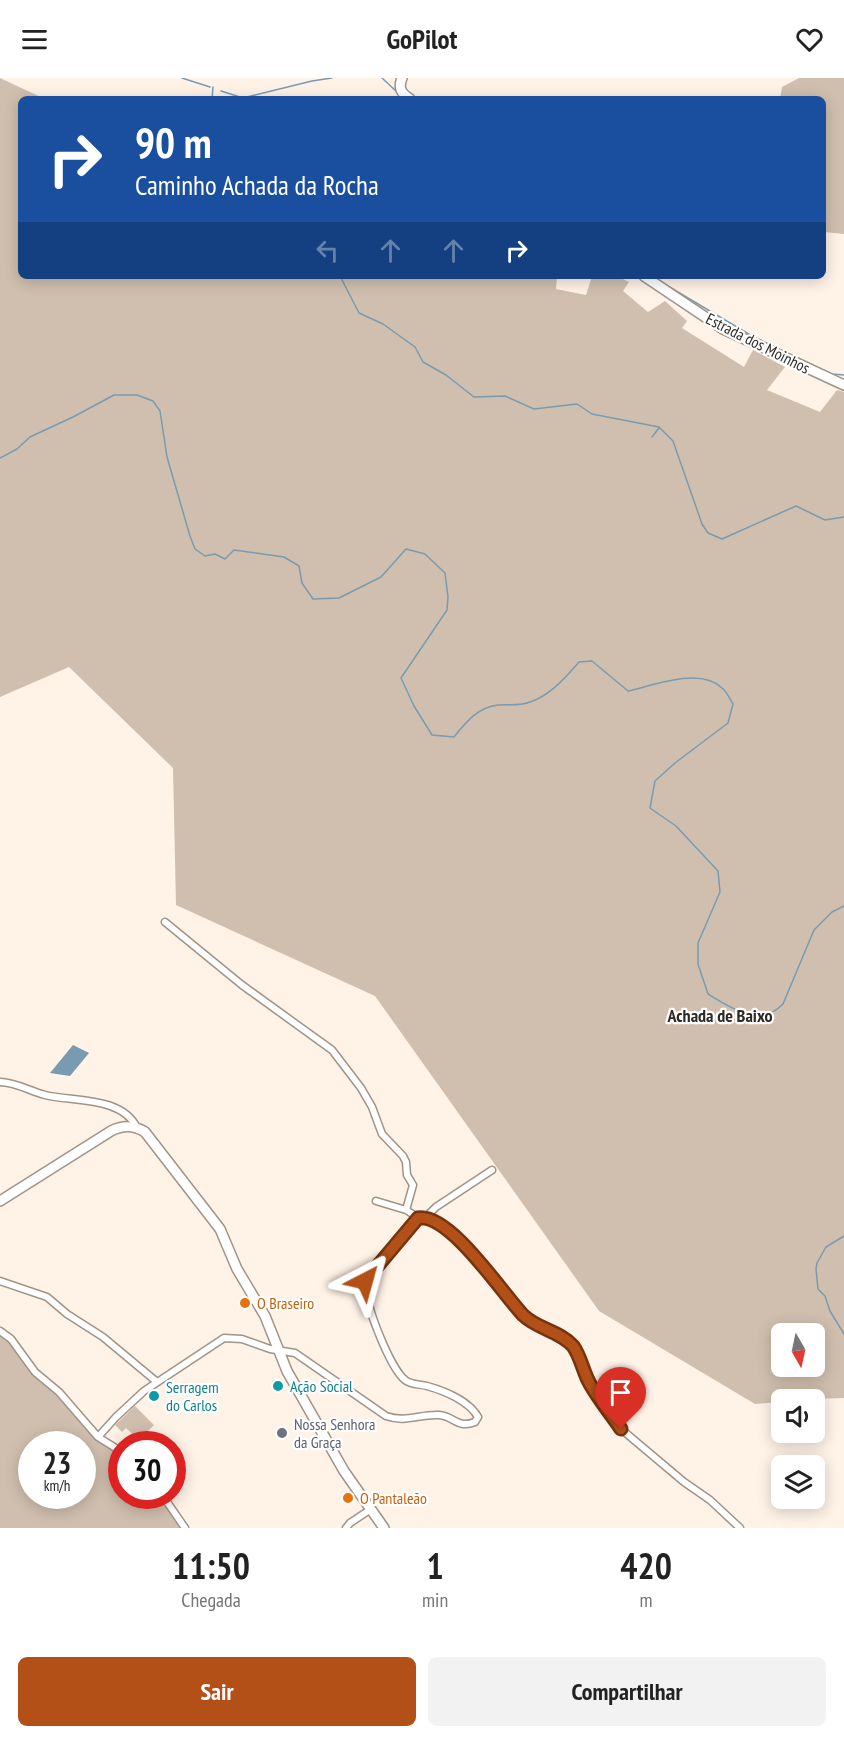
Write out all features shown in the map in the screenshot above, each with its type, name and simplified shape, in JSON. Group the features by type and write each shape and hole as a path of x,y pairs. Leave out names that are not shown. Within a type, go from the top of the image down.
{"main road":[{"path":"402,78 400,88 405,96"},
{"name":"Estrada dos Moinhos","path":"648,279 723,329 844,385"},
{"path":"0,1201 111,1131 125,1126 137,1128 152,1138 220,1228 237,1269 265,1316 287,1371 344,1472 384,1528"}],"street":[{"path":"165,922 242,985 332,1050 361,1088 372,1107 382,1134 406,1162 407,1175 413,1185 406,1210"},
{"path":"0,1082 46,1095 99,1102 127,1115 137,1128"},
{"path":"426,1217 436,1207 492,1170"},
{"path":"376,1201 406,1210 418,1218 426,1217 437,1223 473,1254 532,1323 569,1342 590,1384 621,1429 659,1462 710,1500 740,1528"},
{"path":"98,1437 135,1399 224,1338 242,1339 295,1353 386,1416 398,1420 436,1415 445,1416 459,1424 468,1425 475,1422 478,1417 475,1412 444,1391 410,1383 404,1379 394,1365 378,1332 366,1299 365,1281 418,1218"},
{"path":"0,1281 47,1297 73,1318 103,1337 157,1382"},
{"path":"0,1331 11,1339 35,1372 59,1392 98,1437 108,1443"},
{"path":"172,1509 185,1528"},
{"path":"346,1528 371,1509"}],"shaded area":[{"path":"0,78 39,96 18,96 18,279 557,279 556,289 586,295 591,279 623,279 629,282 623,291 648,312 665,301 687,321 682,328 744,367 753,350 785,367 767,390 820,412 837,390 844,392 844,1398 825,1399 825,1389 771,1389 771,1403 755,1404 599,1311 375,996 176,905 173,768 69,667 0,697"},
{"path":"799,78 844,78 844,234 826,232 826,96 780,96 782,87"},
{"path":"0,1331 92,1431 18,1431 18,1509 96,1509 96,1435 108,1447 108,1509 170,1509 184,1528 0,1528"},
{"path":"135,1406 154,1425 148,1431 129,1431 126,1428 121,1431 115,1425"}],"water":[{"path":"73,1045 89,1053 70,1076 50,1073"}],"waterway":[{"path":"182,78 210,87"},
{"path":"251,96 332,78"},
{"path":"382,78 397,92"},
{"path":"212,96 213,87"},
{"path":"221,91 237,96"},
{"path":"342,279 359,313 383,324 415,347 423,362 446,375 474,397 505,396 534,409 577,404 592,414 659,427 673,441 702,524 708,533 722,539 796,506 825,520 844,517"},
{"path":"661,282 752,336 832,374 844,375"},
{"path":"0,458 17,449 30,437 114,395 137,395 153,401 160,411 167,457 190,536 195,549 205,556 215,554 225,559 234,550 284,557 299,566 302,583 313,599 339,598 381,577 406,549 425,554 445,573 447,610 401,678 414,706 432,735 454,737 468,721 484,709 498,705 524,704 535,700 556,687 579,662 592,661 628,691 690,678 713,682 722,688 733,704 728,723 655,781 650,808 676,826 718,871 720,892 698,943 698,964 708,994 726,1005 746,1013 765,1015 783,1004 814,930 832,912 844,906"},
{"path":"652,437 659,428"},
{"path":"844,1236 826,1247 816,1269 818,1289 825,1296 830,1311 844,1334"}],"place":[{"name":"O Braseiro","path":"245,1303"},
{"name":"Ação Social","path":"278,1386"},
{"name":"Serragem do Carlos","path":"154,1396"},
{"name":"Nossa Senhora da Graça","path":"282,1433"},
{"name":"O Pantaleão","path":"348,1498"}],"district":[{"name":"Achada de Baixo","path":"720,1015"}],"route":[{"path":"365,1281 418,1218 426,1217 437,1223 473,1254 532,1323 569,1342 590,1384 621,1429"}]}
